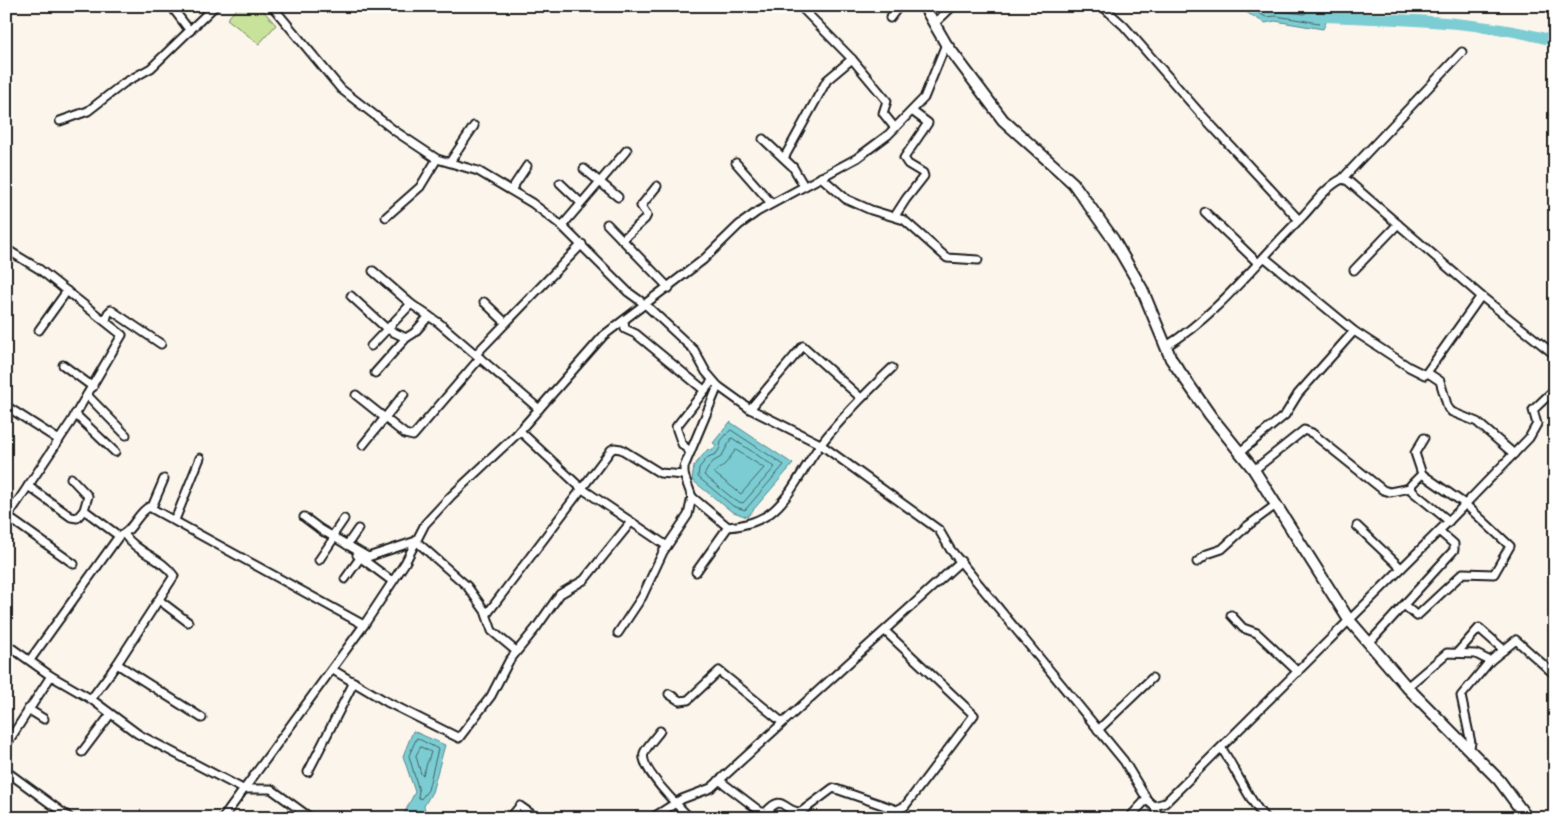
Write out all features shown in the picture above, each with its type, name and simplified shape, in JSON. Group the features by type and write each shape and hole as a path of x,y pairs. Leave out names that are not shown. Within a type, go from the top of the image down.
{"street":[{"path":"171,6 190,31"},
{"path":"60,121 88,111 124,84 148,70 216,6"},
{"path":"272,6 341,89 395,131 437,159 478,171 511,190 562,226 628,292 646,305 694,350 715,383 750,409 820,444 939,530 961,561 1132,771 1148,801 1154,806 1159,818"},
{"path":"800,6 852,59 887,101 884,115 895,128"},
{"path":"890,18 899,6"},
{"path":"924,6 946,44 1003,120 1074,183 1132,270 1171,359 1210,415 1254,470 1278,504 1349,620 1407,687 1499,780 1527,818"},
{"path":"934,24 953,6"},
{"path":"1102,6 1124,26 1199,112 1299,220"},
{"path":"223,818 243,788 334,670 405,563 425,524 451,496 520,430 597,341 703,260 739,225 771,203 857,158 895,128 924,98 946,44"},
{"path":"1165,347 1203,320 1299,220 1342,179 1462,52"},
{"path":"784,158 827,80 852,59"},
{"path":"895,216 924,176 923,173 908,164 904,158 928,123 912,110"},
{"path":"450,162 474,126"},
{"path":"762,139 793,167 804,186"},
{"path":"562,226 627,150"},
{"path":"386,217 420,187 437,159"},
{"path":"736,163 771,203"},
{"path":"511,190 527,166"},
{"path":"584,169 618,197"},
{"path":"821,177 846,199 871,210 904,220 947,258 978,260"},
{"path":"1342,179 1348,181 1481,296 1555,356"},
{"path":"560,182 581,203"},
{"path":"622,240 645,219 647,214 641,206 657,186"},
{"path":"1206,212 1258,263"},
{"path":"607,224 668,288"},
{"path":"1354,270 1398,224"},
{"path":"356,395 408,436 413,436 505,322 582,244"},
{"path":"6,249 39,269 106,320 120,331 122,339 76,414 7,518 74,564"},
{"path":"1264,257 1354,331 1421,374 1428,373 1440,381 1448,408 1452,412 1477,422 1514,454"},
{"path":"373,271 411,304 429,316 478,356 539,409"},
{"path":"39,330 67,291"},
{"path":"352,296 387,328 406,338"},
{"path":"1428,373 1481,296"},
{"path":"484,302 505,322"},
{"path":"371,346 411,304"},
{"path":"106,320 111,310 161,344"},
{"path":"375,373 406,338 429,316"},
{"path":"624,320 626,329 636,334 704,390"},
{"path":"1240,452 1285,414 1298,394 1354,331"},
{"path":"750,409 803,346 861,398"},
{"path":"63,365 92,387"},
{"path":"696,572 728,527 755,521 775,509 820,444 861,398 892,368"},
{"path":"690,452 682,444 676,427 704,390 715,383"},
{"path":"715,383 684,467 684,475 692,497 728,527"},
{"path":"1154,806 1165,803 1222,749 1449,522 1529,438 1537,424 1533,410 1555,389"},
{"path":"363,444 404,394"},
{"path":"87,395 126,435"},
{"path":"6,406 59,440"},
{"path":"76,414 115,452"},
{"path":"520,430 581,488 667,546"},
{"path":"1254,470 1304,430 1312,433 1383,490 1390,492 1410,488 1422,474"},
{"path":"1404,604 1414,615 1419,615 1463,573 1494,574 1510,550 1508,544 1465,504 1422,474 1415,453 1424,438"},
{"path":"487,614 550,533 581,488 614,448 621,449 660,473 684,475"},
{"path":"175,520 200,458"},
{"path":"28,486 71,517 77,518 84,510 88,496 71,478"},
{"path":"152,508 164,479"},
{"path":"1410,488 1449,522"},
{"path":"618,633 642,597 667,546 688,515 692,497"},
{"path":"1197,562 1206,554 1222,549 1246,527 1278,504"},
{"path":"30,660 122,535 145,510 152,508 364,626"},
{"path":"84,510 122,535 169,570 174,576 117,664 91,699"},
{"path":"304,517 320,529 366,556 372,556 416,541"},
{"path":"319,560 344,519"},
{"path":"334,670 387,702 460,738 491,696 516,651 536,628 560,594 584,580 631,522"},
{"path":"1357,526 1401,568"},
{"path":"348,545 358,529"},
{"path":"1369,643 1454,550 1454,544 1439,531"},
{"path":"333,537 392,581"},
{"path":"416,541 467,586 487,614 492,631 516,651"},
{"path":"345,579 360,558"},
{"path":"652,818 686,797 707,791 961,561"},
{"path":"159,600 188,622"},
{"path":"1231,614 1244,628 1257,633 1298,672"},
{"path":"1457,653 1479,628 1504,650"},
{"path":"719,780 761,812 766,812 774,803 779,802 796,812 801,812 833,788 897,810 905,806 974,715 885,631"},
{"path":"1469,750 1471,742 1461,696 1490,661 1512,642 1518,641 1555,675"},
{"path":"6,644 51,676 91,699 138,734 243,788 271,790 311,818"},
{"path":"1407,687 1447,653 1480,654 1490,661"},
{"path":"117,664 202,718"},
{"path":"670,694 680,700 688,700 719,672 782,722"},
{"path":"6,745 51,676"},
{"path":"1098,730 1152,678"},
{"path":"308,772 354,682"},
{"path":"28,709 44,719"},
{"path":"82,752 110,715"},
{"path":"660,731 644,752 644,760 655,779 675,804 690,818"},
{"path":"1222,749 1235,768 1252,802 1265,818"},
{"path":"6,771 70,818"},
{"path":"1129,818 1144,802 1148,801"},
{"path":"510,818 520,806 537,818"}],"green space":[{"path":"239,6 259,6 276,25 259,44 227,19"}],"water":[{"path":"1235,6 1303,6 1331,11 1323,29 1275,21 1265,23"},
{"path":"730,422 793,464 747,517 731,511 692,480 694,466 708,449 712,451 716,445 713,443"},
{"path":"413,731 445,745 432,792 424,806 427,818 402,818 415,792 403,756"}],"waterway":[{"path":"1313,16 1466,24 1496,28 1555,41"}]}
